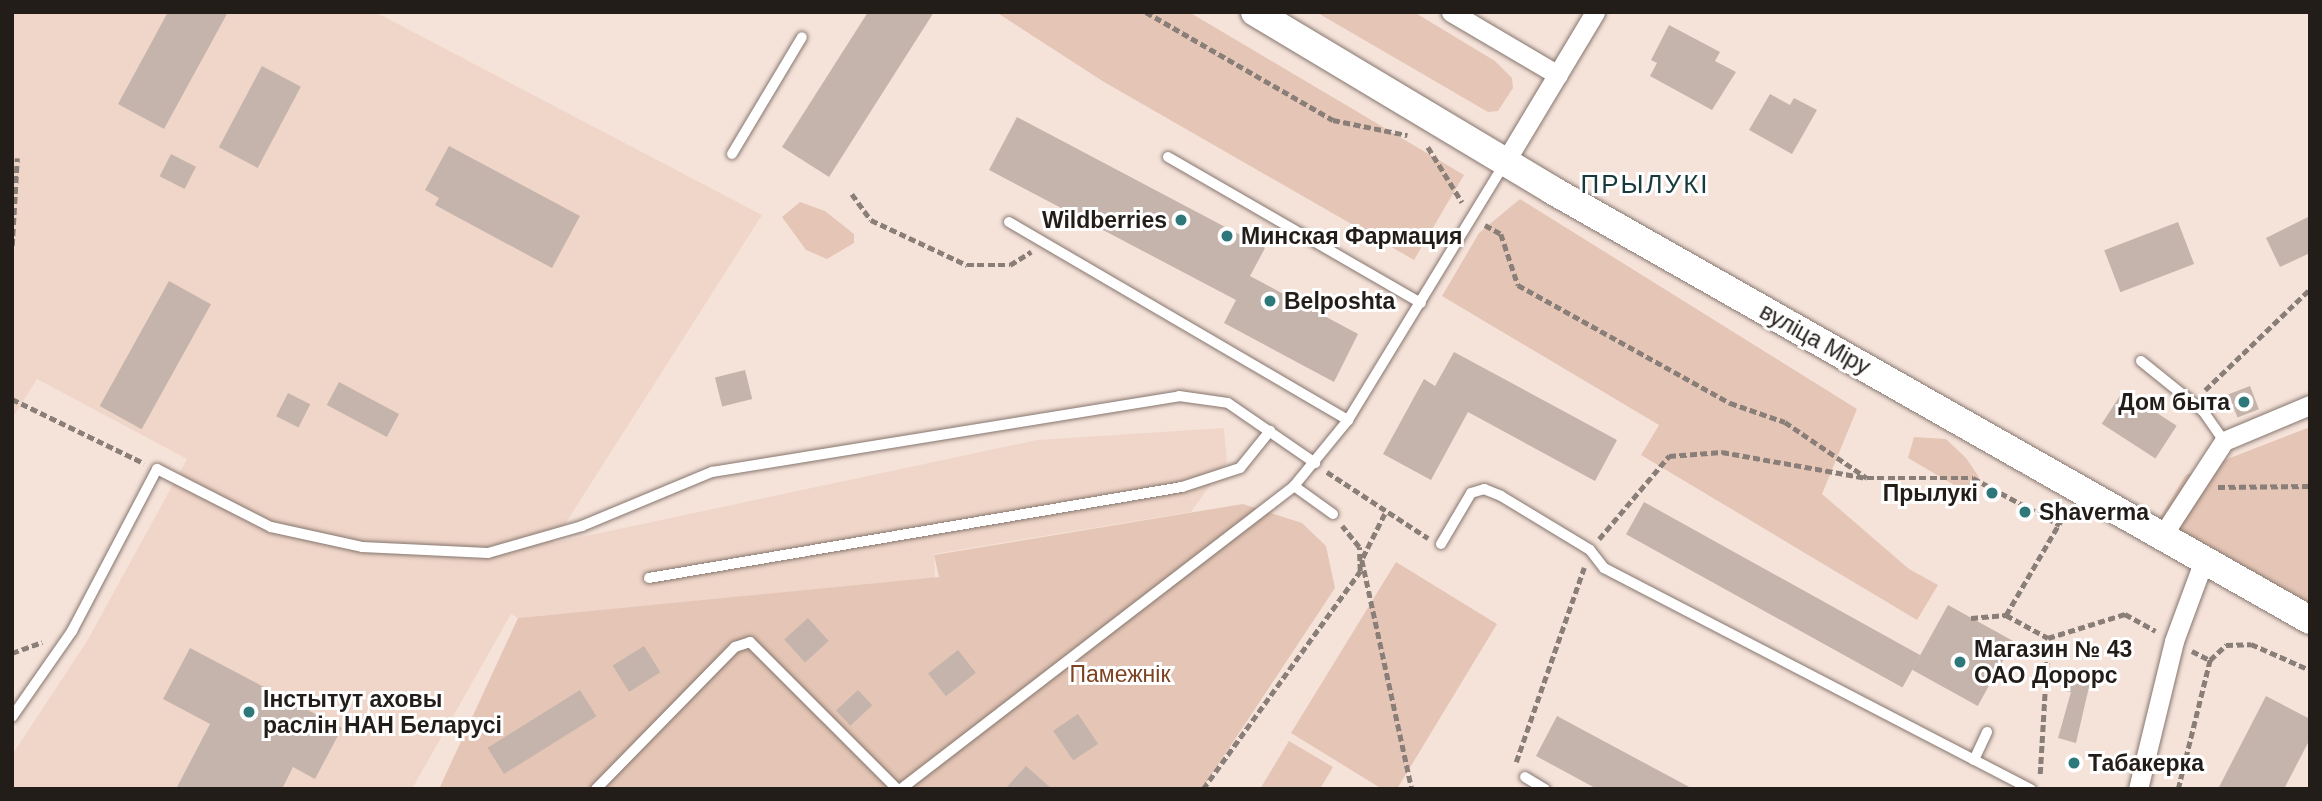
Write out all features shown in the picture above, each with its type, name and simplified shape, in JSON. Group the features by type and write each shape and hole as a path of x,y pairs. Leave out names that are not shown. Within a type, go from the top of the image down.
{"street":[{"name":"вуліца Міру","path":"1255,12 1421,130 1505,162 2310,620"},
{"path":"1451,12 1558,75"},
{"path":"1505,162 1595,12"},
{"path":"2162,536 2224,442 2310,405"},
{"path":"2138,789 2174,641 2204,560"}],"lane":[{"path":"732,155 802,37"},
{"path":"1168,157 1421,303"},
{"path":"596,789 735,647 750,642 899,789 1294,486 1348,419 1505,162"},
{"path":"1009,222 1348,419"},
{"path":"2141,361 2193,402 2224,442"},
{"path":"12,718 72,631 157,469 271,527 362,547 488,553 582,526 712,472 1179,396 1228,403 1315,463"},
{"path":"649,578 1182,487 1240,468 1270,431"},
{"path":"1294,486 1333,514"},
{"path":"1441,544 1471,493 1483,489 1590,550 1604,568 2031,789"},
{"path":"1974,760 1987,732"},
{"path":"1525,777 1545,789"}],"path":[{"path":"1146,12 1333,120 1421,130 1470,216 1501,234 1518,285 1730,403 1784,422 1867,478"},
{"path":"12,246 17,159"},
{"path":"852,194 872,220 967,265 1010,265 1046,243"},
{"path":"2193,402 2310,289"},
{"path":"12,399 157,469"},
{"path":"1513,771 1590,550 1670,456 1741,453 1867,478 1973,478 2060,525"},
{"path":"1315,463 1385,514 1441,544"},
{"path":"2196,486 2310,486"},
{"path":"1971,618 2006,615 2060,525 2077,487"},
{"path":"1333,514 1359,547 1412,789"},
{"path":"1203,789 1362,560 1385,514"},
{"path":"2039,789 2048,638"},
{"path":"2178,789 2210,660"}],"shaded area":[{"path":"12,12 375,12 762,215 553,543 1037,440 1224,428 1227,462 1191,512 934,554 935,578 518,618 511,614 412,789 12,789 12,755 87,641 187,459 37,379 12,419"}],"green space":[{"path":"996,12 1189,12 1464,175 1414,260 1104,82"},
{"path":"1316,12 1414,12 1495,61 1512,78 1513,88 1498,111 1488,112"},
{"path":"1520,199 1857,409 1822,494 1909,569 1938,585 1917,620 1641,455 1659,425 1442,296 1479,233"},
{"path":"800,202 825,211 854,234 854,243 827,259 806,250 782,217"},
{"path":"2310,427 2310,611 2156,524 2186,475"},
{"path":"1914,437 1946,439 1966,458 1979,477 1973,496 1908,458"},
{"name":"Памежнік","path":"1243,504 1302,523 1326,546 1335,588 1202,789 439,789 518,618 939,577 934,555"},
{"path":"1396,562 1497,624 1397,789 1382,789 1291,733"},
{"path":"1289,741 1333,767 1320,789 1260,789"}],"building":[{"path":"168,12 228,12 164,129 118,104"},
{"path":"868,12 934,12 829,177 782,147"},
{"path":"1669,25 1720,52 1715,61 1736,72 1712,110 1650,76 1657,63 1651,60"},
{"path":"262,66 301,87 258,168 219,147"},
{"path":"1770,94 1790,105 1794,98 1817,110 1792,154 1749,130"},
{"path":"1017,117 1265,248 1250,276 1358,334 1334,382 1224,323 1236,300 989,170"},
{"path":"449,146 580,216 552,268 435,205 439,198 425,190"},
{"path":"171,154 196,167 185,189 160,176"},
{"path":"2310,216 2310,253 2280,267 2266,238"},
{"path":"2178,222 2194,264 2120,292 2104,250"},
{"path":"169,281 211,304 142,429 100,406"},
{"path":"1454,352 1617,440 1595,481 1468,412 1431,480 1383,454 1424,379 1435,386"},
{"path":"745,370 752,399 722,407 715,377"},
{"path":"339,382 399,414 387,437 327,405"},
{"path":"2250,386 2259,409 2237,418 2229,394"},
{"path":"2123,391 2177,426 2155,459 2102,424"},
{"path":"288,393 310,404 298,428 276,416"},
{"path":"1644,502 1920,655 1902,688 1626,534"},
{"name":"Магазин № 43 ОАО Дорорс","path":"1948,605 2014,641 1978,706 1912,670"},
{"path":"808,618 829,641 805,662 784,639"},
{"path":"644,646 660,672 629,692 613,666"},
{"name":"Інстытут аховы раслін НАН Беларусі","path":"190,648 342,728 315,779 293,767 282,789 176,789 210,724 163,699"},
{"path":"958,650 976,673 946,696 928,673"},
{"path":"2068,668 2092,674 2076,743 2058,738 2071,692 2062,690"},
{"path":"580,690 596,716 504,774 488,748"},
{"path":"858,690 872,705 850,726 836,710"},
{"path":"2266,696 2310,719 2310,739 2284,789 2218,789"},
{"path":"1078,714 1098,744 1073,761 1053,731"},
{"path":"1557,716 1693,789 1597,789 1536,756"},
{"path":"1026,766 1052,789 1005,789"}],"place":[{"name":"Wildberries","path":"1181,220"},
{"name":"Минская Фармация","path":"1227,236"},
{"name":"Belposhta","path":"1270,301"},
{"name":"Дом быта","path":"2244,402"},
{"name":"Прылукі","path":"1992,493"},
{"name":"Shaverma","path":"2025,512"},
{"name":"Магазин № 43 ОАО Дорорс","path":"1960,662"},
{"name":"Інстытут аховы раслін НАН Беларусі","path":"249,712"},
{"name":"Табакерка","path":"2074,763"}],"district":[{"name":"ПРЫЛУКІ","path":"1645,185"}]}
